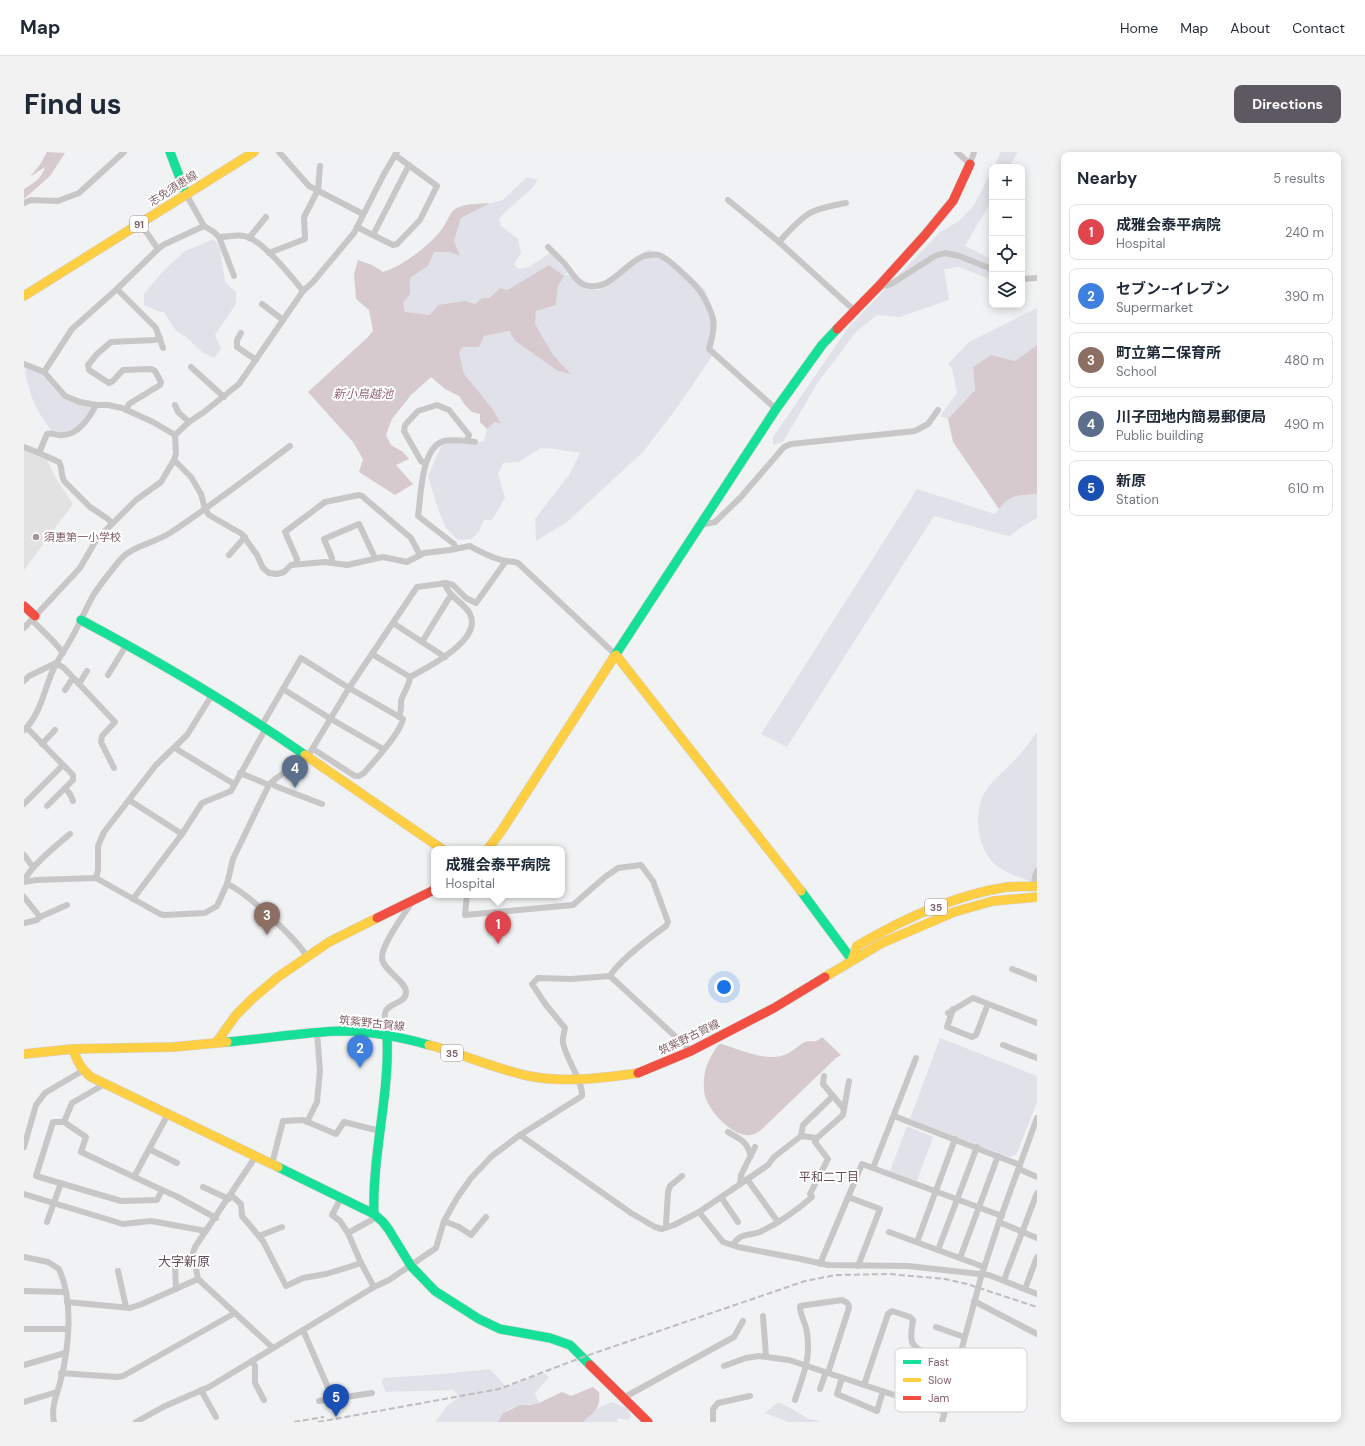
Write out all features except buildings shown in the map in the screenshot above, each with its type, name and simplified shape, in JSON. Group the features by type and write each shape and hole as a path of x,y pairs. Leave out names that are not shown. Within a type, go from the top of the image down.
{"street":[{"path":"24,203 31,200 58,201 79,193 124,152"},
{"path":"170,152 186,194 204,226 214,232 219,238 234,276"},
{"name":"志免須恵線","path":"24,296 254,152"},
{"path":"279,152 309,186 363,214"},
{"path":"957,152 970,164"},
{"path":"490,846 805,367 822,345 878,287 953,202 974,152"},
{"path":"175,435 189,422 238,384 303,291 354,233 363,214 396,153 437,186 420,220 397,244 393,246 357,227"},
{"path":"373,235 409,165"},
{"path":"270,253 305,239 304,217 318,190 320,166"},
{"path":"728,200 779,242 855,311"},
{"path":"779,242 810,213 846,203"},
{"path":"249,238 266,217"},
{"path":"140,224 158,249"},
{"path":"44,372 72,329 117,289 158,249 163,245 204,226"},
{"path":"219,238 244,236 249,238 270,253 303,291"},
{"path":"548,247 564,263 577,280 588,286 602,285 609,282 635,261 645,256 658,254 668,260 699,291 708,307 713,319 713,334 709,349 776,409"},
{"path":"878,287 890,284 935,256 945,253 959,256 989,268"},
{"path":"1025,280 1037,278"},
{"path":"117,289 156,328 163,348"},
{"path":"262,304 283,320"},
{"path":"241,333 237,340 237,347 256,360"},
{"path":"126,410 129,404 160,384 161,382 155,371 151,369 123,370 110,383 89,370 88,365 97,354 111,342 155,340 160,338"},
{"path":"24,364 44,372 65,396 80,402 114,406 126,410 153,422 175,435"},
{"path":"190,367 224,396"},
{"path":"39,452 47,434 52,432 63,436 75,432 96,405"},
{"path":"175,405 178,412 189,422"},
{"path":"425,463 421,461 404,431 405,425 418,410 438,405 449,410 469,435 466,441"},
{"path":"700,525 715,522 740,498 779,453 790,444 915,431 928,424 938,410"},
{"path":"24,628 80,568 95,542 102,534 136,500 161,482 176,454 175,435"},
{"path":"455,550 454,544 418,516 425,463 434,446 444,441 475,442"},
{"path":"47,806 73,780 73,775 25,729 34,720 42,702 48,680 56,663 95,594 128,552 163,537 205,509 290,446"},
{"path":"24,447 60,462 62,479 90,507 108,519 112,524"},
{"path":"174,460 191,477 201,494 205,509 209,515 244,537 263,568 269,573 277,574 284,572 291,565 296,564 331,563 347,565 383,557 407,562 424,552 455,550 470,546 479,552 506,561 513,560 518,563 616,655 786,871 852,960"},
{"path":"296,564 297,559 285,532 325,502 359,495 411,538 420,555"},
{"path":"331,563 332,558 324,539 359,524 375,558"},
{"path":"229,555 244,537"},
{"path":"70,834 33,867 26,876 24,882 36,880 96,878 160,914 206,913 217,906 227,884 234,859 259,805 271,784 311,753 349,688 417,587 444,583 453,585 466,598 476,603 506,561"},
{"path":"410,677 445,657 468,636 471,628 470,614 453,596 444,583"},
{"path":"422,642 449,598 453,596"},
{"path":"24,606 45,634 54,641 63,653"},
{"path":"81,620 127,644 264,726 355,776 359,776 364,773 396,733 403,719 301,658 283,689 264,726 240,773 234,784 231,791 202,803 182,834 132,899"},
{"path":"393,623 445,657"},
{"path":"108,675 127,644"},
{"path":"372,654 410,677"},
{"path":"56,663 64,668 115,722 102,736 101,742 114,768"},
{"path":"24,681 29,676 56,663"},
{"path":"79,684 87,671"},
{"path":"399,717 402,709 401,700 410,685 410,677"},
{"path":"65,690 73,678"},
{"path":"283,689 383,749"},
{"path":"96,878 100,838 156,765 187,736 212,695"},
{"path":"42,744 55,730"},
{"path":"176,747 178,750 234,784"},
{"path":"311,753 438,846"},
{"path":"24,804 63,766"},
{"path":"240,773 322,804"},
{"path":"65,788 73,801"},
{"path":"129,800 182,834"},
{"path":"24,856 33,867"},
{"path":"467,898 465,915 573,906 605,877 618,868 641,865 653,882 668,922 666,926 612,971 610,976"},
{"path":"1035,886 1035,876 1037,871"},
{"path":"227,884 242,893 291,936 304,951 307,957"},
{"name":"筑紫野古賀線","path":"852,960 857,946 872,937 928,910 985,892 1008,887 1035,886"},
{"path":"216,1043 236,1015 278,977 329,942 431,891"},
{"path":"24,897 40,917"},
{"name":"筑紫野古賀線","path":"24,1054 73,1049 173,1047 317,1032 343,1031 387,1035 414,1040 482,1063 530,1076 576,1078 608,1077 642,1073 691,1051 774,1008 864,952 888,940 961,910 980,904 1000,900 1037,897"},
{"path":"375,1215 375,1171 388,1046 385,1013 387,1008 402,999 406,994 405,988 385,965 382,958 384,946 413,900"},
{"path":"24,923 37,920 40,917 67,905"},
{"path":"1012,969 1037,979"},
{"path":"136,1422 163,1407 202,1390 252,1361 411,1266 436,1248 444,1221 457,1198 471,1178 492,1156 520,1135 582,1096 582,1089 576,1078 562,1042 565,1028 546,1005 532,984 538,978 571,979 610,976 691,1051"},
{"path":"988,1004 976,1035 972,1037 947,1027 950,1011 973,998 988,1004 1037,1024"},
{"path":"307,1122 316,1102 320,1071 317,1032"},
{"path":"1003,1045 1037,1058"},
{"path":"73,1049 82,1071 91,1077 375,1215 389,1230 411,1266 431,1288 479,1320 500,1329 550,1338 570,1345 648,1422"},
{"path":"873,1168 916,1058"},
{"path":"24,1147 36,1105 45,1093 82,1071"},
{"path":"824,1076 823,1084 844,1109"},
{"path":"733,1245 739,1237 758,1233 797,1211 812,1197 810,1194 828,1159 815,1142 817,1138 843,1115 849,1081"},
{"path":"64,1122 72,1103 103,1085"},
{"path":"520,1135 644,1221 662,1229 699,1212 768,1165 774,1157 801,1136 803,1125 833,1096"},
{"path":"134,1177 168,1114"},
{"path":"894,1116 977,1147 998,1156 1037,1177"},
{"path":"961,1348 981,1275 1037,1118"},
{"path":"272,1164 283,1121 303,1120 336,1134 344,1122 380,1131"},
{"path":"162,1190 157,1200 121,1201 36,1176 53,1122 64,1122 86,1137 81,1152 176,1196 216,1218"},
{"path":"728,1132 742,1140 747,1145 751,1156"},
{"path":"801,1136 817,1138"},
{"path":"917,1242 955,1139"},
{"path":"740,1184 741,1174 755,1147"},
{"path":"938,1250 977,1147"},
{"path":"149,1149 177,1163"},
{"path":"256,1156 216,1218 195,1247 193,1253 198,1279 273,1348"},
{"path":"960,1258 998,1156"},
{"path":"820,1264 862,1164 979,1208 1022,1232 1037,1238"},
{"path":"668,1227 666,1224 668,1192 670,1186 682,1176"},
{"path":"747,1179 778,1222"},
{"path":"48,1222 61,1184"},
{"path":"203,1187 230,1197 241,1204 242,1216 263,1241 286,1286 303,1278 326,1274 361,1263"},
{"path":"1004,1280 1037,1193"},
{"path":"24,1194 123,1224 151,1221 206,1231"},
{"path":"721,1197 738,1222"},
{"path":"848,1197 880,1209 858,1266"},
{"path":"341,1198 332,1215 340,1221 348,1233 361,1263 374,1287"},
{"path":"699,1212 723,1242 733,1245 801,1258 828,1265 908,1266 981,1275 1004,1280 1037,1294"},
{"path":"348,1233 375,1215"},
{"path":"444,1221 459,1227 471,1235 486,1217"},
{"path":"259,1236 282,1227"},
{"path":"889,1232 984,1267"},
{"path":"24,1257 48,1262 59,1269 66,1292 68,1339 53,1405 54,1422"},
{"path":"1025,1289 1037,1257"},
{"path":"175,1261 176,1289"},
{"path":"118,1271 126,1307"},
{"path":"67,1302 126,1307 142,1304 198,1279"},
{"path":"24,1291 66,1292"},
{"path":"975,1299 1037,1334"},
{"path":"795,1400 806,1366 808,1353 807,1332 800,1313 800,1306 842,1300 846,1301 849,1304 849,1308 820,1389"},
{"path":"864,1385 888,1314 892,1311 910,1317 913,1320 912,1339 913,1344 917,1348"},
{"path":"61,1373 117,1377 123,1376 235,1313"},
{"path":"763,1316 766,1356"},
{"path":"623,1398 734,1337 743,1321"},
{"path":"936,1327 964,1336"},
{"path":"24,1329 68,1329"},
{"path":"303,1330 333,1399"},
{"path":"24,1365 65,1353"},
{"path":"724,1366 746,1358 766,1356 789,1360 895,1395"},
{"path":"252,1361 255,1366 255,1383 264,1400"},
{"path":"842,1378 837,1394 877,1411 883,1391"},
{"path":"202,1390 216,1417"},
{"path":"24,1402 57,1392"},
{"path":"319,1401 372,1393"},
{"path":"713,1422 713,1409 718,1403 750,1396"},
{"path":"942,1422 944,1412"}],"shaded area":[{"path":"1001,152 1018,152 1011,164 995,164"},
{"path":"989,176 989,205 965,246 989,258 989,279 959,267 944,269 949,300 900,317 877,315 857,331 818,382 783,442 773,445 773,437 848,328 939,233 959,221 974,205"},
{"path":"527,177 538,180 533,187 499,218 501,226 518,239 521,253 514,264 518,269 529,267 550,253 567,272 565,275 569,275 585,289 600,290 625,265 649,249 677,265 705,290 717,321 711,358 676,409 643,452 567,522 536,541 535,519 569,475 580,453 541,448 519,462 503,463 498,474 505,498 492,520 484,520 479,531 472,539 458,540 446,528 439,512 428,476 441,446 449,441 467,444 484,441 487,429 495,422 500,424 492,408 464,374 459,352 469,343 482,337 509,331 515,341 532,353 570,374 553,355 534,324 536,311 556,305 558,286 549,265 507,290 500,288 489,298 475,304 430,315 405,312 403,302 410,294 410,278 428,266 433,252 450,252 459,255 454,241 461,218 484,205 503,200"},
{"path":"214,239 220,249 225,282 236,292 236,304 215,335 221,349 214,358 202,352 185,336 176,331 164,312 160,312 144,305 144,294 164,270 185,251"},
{"path":"1037,308 1037,345 1015,362 991,355 973,367 975,390 948,419 940,416 957,393 952,368 948,364 969,342"},
{"path":"26,367 40,373 62,398 89,406 91,409 77,428 65,433 51,430 41,416 34,402 26,377"},
{"name":"須恵第一小学校","path":"24,450 47,460 57,480 73,504 24,570"},
{"path":"917,489 995,514 1006,500 1014,496 1037,494 1037,518 1009,536 934,516 787,747 761,734"},
{"path":"1037,732 1037,884 1008,873 993,862 982,845 978,825 978,815 985,792 994,780 1019,755"},
{"path":"940,1038 1037,1076 1037,1102 1016,1155 1010,1157 910,1119"},
{"path":"907,1126 933,1137 917,1181 890,1171"},
{"path":"490,1369 506,1387 544,1373 549,1377 535,1393 539,1403 510,1409 503,1414 498,1422 435,1422 447,1406 459,1397 454,1390 386,1392 382,1383 383,1378"},
{"path":"612,1402 627,1408 631,1415 629,1420 617,1418 617,1422 583,1422 598,1408"},
{"path":"777,1403 781,1403 809,1419 820,1422 788,1422 765,1413"}],"water":[{"path":"47,152 65,153 50,176 24,199 24,189 37,180 44,171 45,167 30,177 41,163"},
{"name":"新小鳥越池","path":"490,203 461,218 454,241 460,256 450,252 434,252 428,266 410,278 410,294 403,303 405,312 430,315 438,305 465,301 475,304 482,298 489,298 500,288 507,290 549,265 564,276 558,286 556,305 536,311 535,324 553,355 571,374 558,371 515,341 509,331 484,336 479,347 463,347 459,352 464,374 492,408 501,424 495,422 487,429 480,422 480,414 472,412 459,396 445,389 431,377 411,395 392,419 386,435 391,445 403,452 409,459 396,465 413,484 395,495 359,472 363,459 353,442 308,392 373,331 369,310 356,299 354,274 358,260 372,265 383,272 391,269 416,254 431,242 456,208 467,205"},
{"path":"1037,345 1037,494 1016,496 1007,500 999,509 953,442 948,419 975,390 973,367 991,355 1015,361"},
{"path":"822,1037 841,1055 836,1058 761,1130 750,1135 743,1135 736,1132 721,1120 709,1105 704,1091 704,1077 708,1061 718,1045 721,1044 761,1056 777,1057 790,1053 805,1042 816,1041"},
{"path":"593,1387 599,1392 598,1406 596,1410 583,1422 498,1422 503,1413 520,1405 539,1403 562,1392 571,1396"}],"railway":[{"path":"318,1422 499,1389 583,1357 805,1281 836,1275 889,1274 945,1279 967,1284 1037,1307"},
{"path":"294,1422 324,1417"}],"traffic: fast":[{"path":"170,152 186,194"},
{"path":"614,657 776,409 822,345 837,329"},
{"path":"81,620 195,684 305,755"},
{"path":"801,891 852,960"},
{"path":"227,1042 341,1031 386,1035 429,1045"},
{"path":"374,1214 376,1169 386,1080 387,1035"},
{"path":"278,1167 374,1214 389,1230 411,1266 435,1291 479,1319 500,1329 550,1338 570,1345 590,1365"}],"traffic: slow":[{"path":"24,296 254,152"},
{"path":"616,655 801,891"},
{"path":"490,846 614,657"},
{"path":"305,755 438,846"},
{"path":"852,960 857,946 929,909 987,891 1007,887 1037,886"},
{"path":"825,977 882,943 954,912 993,901 1037,897"},
{"path":"216,1043 236,1015 278,977 329,942 377,918"},
{"path":"24,1054 73,1049 173,1047 227,1042"},
{"path":"429,1045 516,1073 542,1078 584,1079 638,1073"},
{"path":"73,1049 80,1064 91,1077 278,1167"}],"traffic: jam":[{"path":"837,329 878,287 925,235 953,201 970,164"},
{"path":"24,606 35,616"},
{"path":"377,918 431,891"},
{"path":"638,1073 691,1051 774,1008 825,977"},
{"path":"590,1365 648,1422"}],"place":[{"name":"須恵第一小学校","path":"36,537"},
{"name":"川子団地内簡易郵便局","path":"295,788"},
{"name":"町立第二保育所","path":"267,935"},
{"name":"成雅会泰平病院","path":"498,944"},
{"name":"セブン-イレブン","path":"360,1068"},
{"name":"新原","path":"336,1417"}],"district":[{"name":"平和二丁目","path":"829,1177"},
{"name":"大字新原","path":"184,1261"}]}
